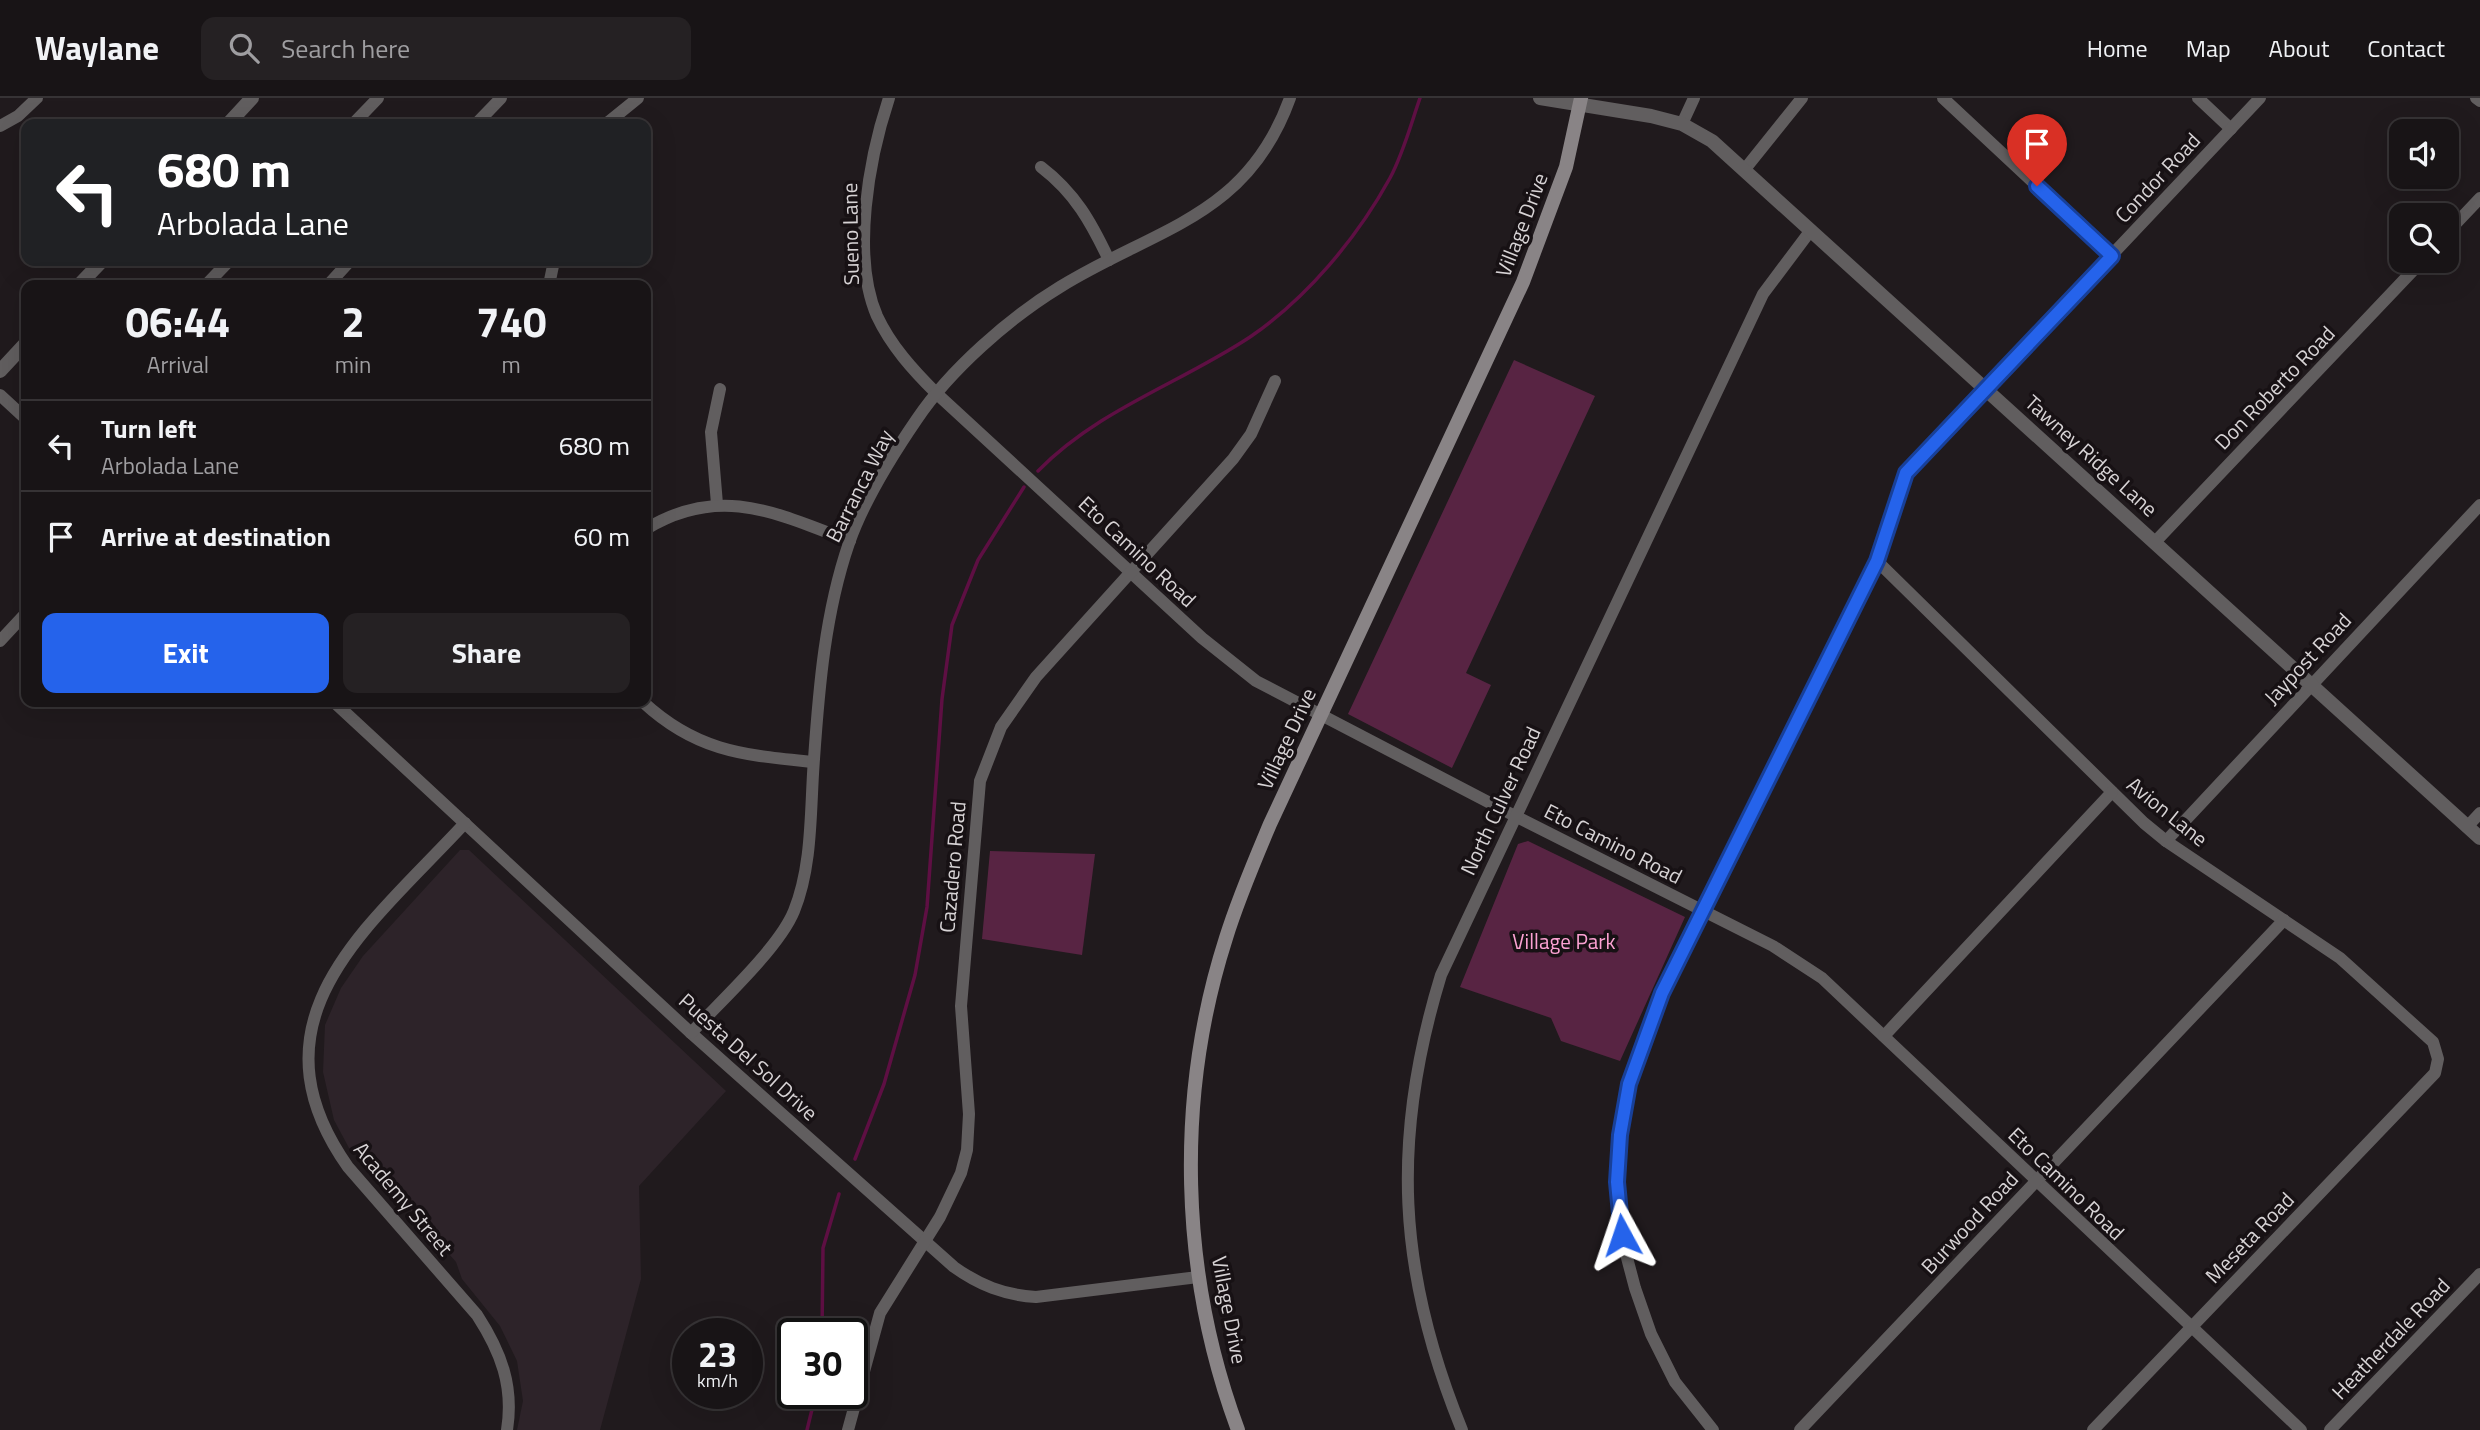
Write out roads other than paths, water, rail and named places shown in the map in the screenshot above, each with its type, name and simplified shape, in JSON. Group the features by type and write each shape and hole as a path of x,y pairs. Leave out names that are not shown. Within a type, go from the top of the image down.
{"main road":[{"name":"Village Drive","path":"1238,1430 1207,1326 1198,1278 1191,1193 1192,1115 1199,1049 1209,1001 1242,892 1523,282 1566,167 1580,102"}],"street":[{"path":"0,126 18,116 37,98"},
{"path":"233,119 252,98"},
{"path":"359,119 378,98"},
{"path":"482,119 501,98"},
{"path":"612,119 638,98"},
{"name":"Sueno Lane","path":"889,98 876,136 865,210 870,290 877,314 890,340 912,369 936,393"},
{"name":"Barranca Way","path":"691,1033 740,982 794,912 808,848 813,762 825,648 850,541 887,466 936,393 1020,316 1058,288 1189,222 1236,185 1265,149 1290,98"},
{"name":"Tawney Ridge Lane","path":"1540,98 1580,102 1682,124 1712,141 2480,838"},
{"path":"1682,124 1694,98"},
{"path":"1745,169 1802,98"},
{"path":"1943,98 2112,256"},
{"path":"2198,98 2231,129"},
{"name":"Condor Road","path":"1713,1430 1675,1382 1651,1334 1634,1288 1622,1235 1617,1182 1620,1135 1629,1084 1662,993 1877,561 1906,473 2260,98"},
{"path":"1041,167 1073,194 1088,216 1109,260"},
{"path":"2459,220 2480,198"},
{"name":"North Culver Road","path":"1462,1430 1428,1336 1418,1293 1408,1200 1407,1140 1422,1036 1441,975 1763,294 1811,230"},
{"path":"84,280 97,266"},
{"path":"211,280 224,266"},
{"path":"333,280 345,266"},
{"name":"Don Roberto Road","path":"2155,542 2411,273"},
{"path":"0,371 21,348"},
{"name":"Cazadero Road","path":"848,1430 880,1313 925,1241 961,1173 970,1132 961,1006 977,802 986,763 1001,727 1020,697 1233,459 1251,433 1275,382"},
{"path":"717,504 711,432 720,388"},
{"name":"Eto Camino Road","path":"936,393 1130,572 1256,681 1800,961 1884,1036 2035,1182 2301,1430"},
{"path":"0,395 21,414"},
{"path":"651,527 680,511 717,504 757,508 850,541"},
{"name":"Jaypost Road","path":"2166,841 2480,505"},
{"name":"Avion Lane","path":"1877,561 2112,792 2166,841 2340,958 2414,1023 2433,1042 2438,1059 2435,1073"},
{"path":"0,641 21,618"},
{"name":"Puesta Del Sol Drive","path":"339,707 691,1033 925,1241 974,1281 1016,1296 1056,1296 1198,1278"},
{"path":"649,707 677,730 701,743 736,754 813,762"},
{"path":"1884,1036 2112,792"},
{"path":"2467,827 2480,813"},
{"name":"Academy Street","path":"465,823 347,952 327,982 314,1013 307,1051 316,1112 332,1145 348,1167 477,1315 494,1340 508,1386 507,1430"},
{"name":"Burwood Road","path":"1800,1430 2284,920"},
{"name":"Meseta Road","path":"2093,1430 2435,1073"},
{"name":"Heatherdale Road","path":"2330,1430 2480,1274"}],"waterway":[{"path":"1038,471 1062,449 1113,414 1250,337 1311,285 1362,223 1390,178 1420,98"},
{"path":"855,1159 884,1084 915,975 927,907 942,699 952,625 978,560 1024,487"},
{"path":"822,1318 823,1248 839,1194"},
{"path":"807,1430 812,1409"}],"park label":[{"name":"Village Park","path":"1564,942"}]}
